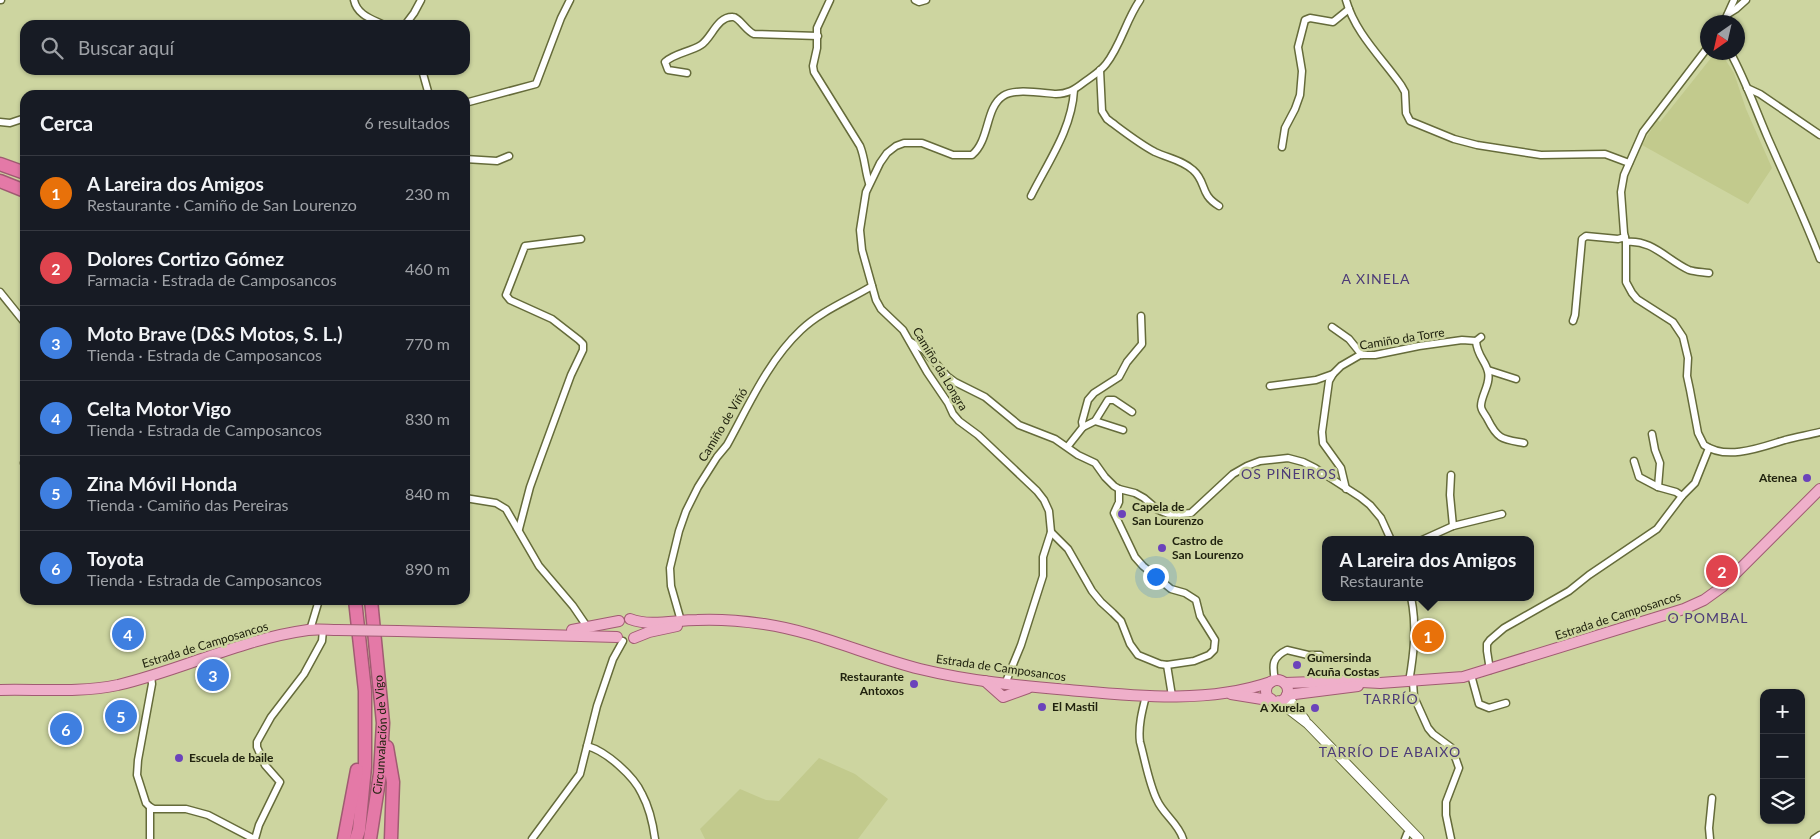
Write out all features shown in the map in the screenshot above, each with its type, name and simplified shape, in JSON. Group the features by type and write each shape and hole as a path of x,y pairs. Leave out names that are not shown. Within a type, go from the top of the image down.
{"highway":[{"path":"0,164 20,171"},
{"path":"0,181 20,189"},
{"name":"Circunvalación de Vigo","path":"356,605 365,691 365,767 356,839"},
{"name":"Circunvalación de Vigo","path":"370,839 380,774 383,723 371,605"},
{"path":"344,839 357,764 360,703 365,691"},
{"path":"383,723 393,782 391,839"}],"main road":[{"name":"Estrada de Camposancos","path":"539,634 619,621 626,618 641,623 681,621 750,622 784,627 919,669 1005,684 1146,696 1227,693 1280,680 1285,683 1343,681 1380,683 1454,678 1490,670 1671,613 1704,600 1736,574 1820,488"},
{"path":"630,619 637,628 634,638"},
{"path":"619,621 615,627 620,639"},
{"name":"Estrada de Camposancos","path":"0,690 82,689 116,685 151,676 255,641 310,630 539,634 620,639 634,638 649,632 676,626 718,621"},
{"path":"985,681 1004,694 1031,687"},
{"path":"1273,681 1267,689 1267,693 1274,700"},
{"path":"1285,683 1288,688 1287,695"},
{"name":"Estrada de Camposancos","path":"1227,693 1262,699 1283,700 1287,695 1380,683"},
{"path":"1004,694 1000,689 1005,684"}],"street":[{"path":"354,0 356,8 362,14 374,20"},
{"path":"409,20 421,0"},
{"path":"470,102 536,84 561,18 570,0"},
{"path":"830,0 816,28 818,36 813,66 814,72 864,154 869,183"},
{"path":"915,0 919,2 926,0"},
{"name":"Camiño da Longra","path":"1005,684 1021,645 1043,576 1043,557 1050,532 1048,511 1038,491 978,435 959,421 927,372 903,330 881,309 872,286 860,241 869,183 887,153 904,143 922,143 953,155 972,155 977,151 981,143 997,101 1007,93 1059,94 1074,90 1100,70 1115,50 1124,27 1140,0"},
{"path":"1346,0 1349,9 1372,48 1405,92 1406,113 1410,121 1454,139 1477,145 1541,156 1605,154 1629,163"},
{"path":"1727,15 1734,0"},
{"path":"1727,15 1746,0"},
{"path":"1282,147 1286,128 1300,95 1302,70 1298,47 1305,20 1310,18 1333,22 1349,9"},
{"path":"686,73 668,70 665,62 672,57 699,47 706,42 718,25 725,19 732,17 738,19 748,32 754,34 818,36"},
{"path":"1700,57 1649,122 1621,184 1625,240 1625,276 1628,287 1637,299 1673,322 1683,338 1688,358 1687,376 1698,433 1704,445 1709,448 1730,451 1751,451 1820,432"},
{"path":"1734,60 1820,259"},
{"path":"1100,70 1102,111 1107,119 1155,152 1172,158 1194,170 1202,181 1208,197 1219,206"},
{"path":"423,75 428,90"},
{"path":"1747,88 1760,94 1820,135"},
{"path":"1030,196 1066,130 1074,90"},
{"path":"0,122 10,123 20,120"},
{"path":"470,159 497,161 508,156"},
{"path":"1573,321 1582,239 1586,236 1646,244 1688,269 1709,273"},
{"path":"519,529 533,479 571,375 583,350 583,344 552,319 510,300 506,295 525,246 581,239"},
{"name":"Camiño de Viñó","path":"681,621 671,586 670,568 679,531 686,511 698,488 717,457 727,445 780,352 802,329 816,318 872,286"},
{"path":"0,292 20,316"},
{"path":"1083,427 1082,422 1088,400 1094,393 1119,377 1127,362 1142,344 1142,316"},
{"path":"1332,327 1348,339 1362,355"},
{"name":"Camiño da Torre","path":"1333,374 1348,361 1362,355 1375,355 1419,346 1478,339 1476,349 1488,370"},
{"path":"909,340 924,350 947,376 955,382 985,397 1020,425 1049,436 1068,446 1078,455 1095,463 1105,478 1119,489 1135,493 1158,510 1171,515 1191,513 1233,474 1247,466 1260,461 1288,458 1315,468 1370,505 1381,518 1389,536"},
{"path":"1516,379 1488,370 1488,381 1482,410 1498,437 1524,443"},
{"path":"1270,386 1316,380 1333,374"},
{"path":"1333,374 1329,381 1322,432 1323,443 1341,468 1346,489"},
{"path":"1068,446 1083,427 1095,421 1106,402 1111,399 1132,412"},
{"path":"1095,421 1123,430"},
{"path":"1652,434 1660,463 1658,487"},
{"path":"1490,670 1487,644 1496,634 1569,591 1589,574 1657,529 1682,496 1695,483 1709,448"},
{"path":"1634,461 1639,477 1682,496"},
{"path":"1450,475 1453,526"},
{"path":"1050,532 1068,549 1092,591 1120,621 1130,644 1138,655 1167,665 1194,661 1209,655 1214,650 1215,640 1200,616 1196,600 1185,593 1171,589 1158,580 1135,556 1114,513 1119,502 1119,489"},
{"path":"470,499 496,503 506,509 539,566 586,625"},
{"path":"1431,536 1453,526 1502,514"},
{"path":"1412,601 1415,616 1415,643 1411,682 1414,697 1428,728 1452,748 1459,768 1446,802 1446,815 1451,839"},
{"path":"310,630 318,605"},
{"path":"150,807 154,809 186,809 208,816 255,839 259,825 280,782 265,765 257,747 257,742 271,717 304,674 322,641 323,630"},
{"path":"532,839 580,774 602,689 620,639"},
{"path":"1273,681 1273,664 1275,658 1281,652 1287,650 1308,655 1320,655"},
{"path":"1167,665 1172,696"},
{"path":"1471,675 1479,704 1489,708 1506,703"},
{"path":"150,839 150,807 141,791 137,776 138,760 152,684 151,676"},
{"path":"1297,706 1300,698 1306,694"},
{"path":"1287,695 1297,706 1308,724"},
{"path":"1146,696 1139,733 1140,742 1157,800 1164,813 1180,830 1183,839"},
{"path":"1274,700 1308,724 1419,839"},
{"path":"587,746 597,749 618,765 638,786 654,827 655,839"},
{"path":"1710,839 1709,828 1712,798"},
{"path":"1405,839 1411,831"},
{"path":"1814,839 1820,835"}],"shaded area":[{"path":"1709,60 1726,60 1734,73 1746,109 1772,168 1748,204 1642,145 1657,120 1660,122"},
{"path":"819,758 855,774 888,799 858,839 705,839 700,829 740,789 766,800 779,801"}],"place":[{"name":"Atenea","path":"1807,478"},
{"name":"Capela de San Lourenzo","path":"1122,514"},
{"name":"Castro de San Lourenzo","path":"1162,548"},
{"name":"Dolores Cortizo Gómez","path":"1722,571"},
{"name":"Celta Motor Vigo","path":"128,634"},
{"name":"A Lareira dos Amigos","path":"1428,636"},
{"name":"Gumersinda Acuña Costas","path":"1297,665"},
{"name":"Moto Brave (D&S Motos, S. L.)","path":"213,675"},
{"name":"Restaurante Antoxos","path":"914,684"},
{"name":"El Mastil","path":"1042,707"},
{"name":"A Xurela","path":"1315,708"},
{"name":"Zina Móvil Honda","path":"121,716"},
{"name":"Toyota","path":"66,729"},
{"name":"Escuela de baile","path":"179,758"}],"district":[{"name":"A XINELA","path":"1376,279"},
{"name":"OS PIÑEIROS","path":"1289,474"},
{"name":"O POMBAL","path":"1708,618"},
{"name":"TARRÍO","path":"1391,699"},
{"name":"TARRÍO DE ABAIXO","path":"1390,752"}]}
